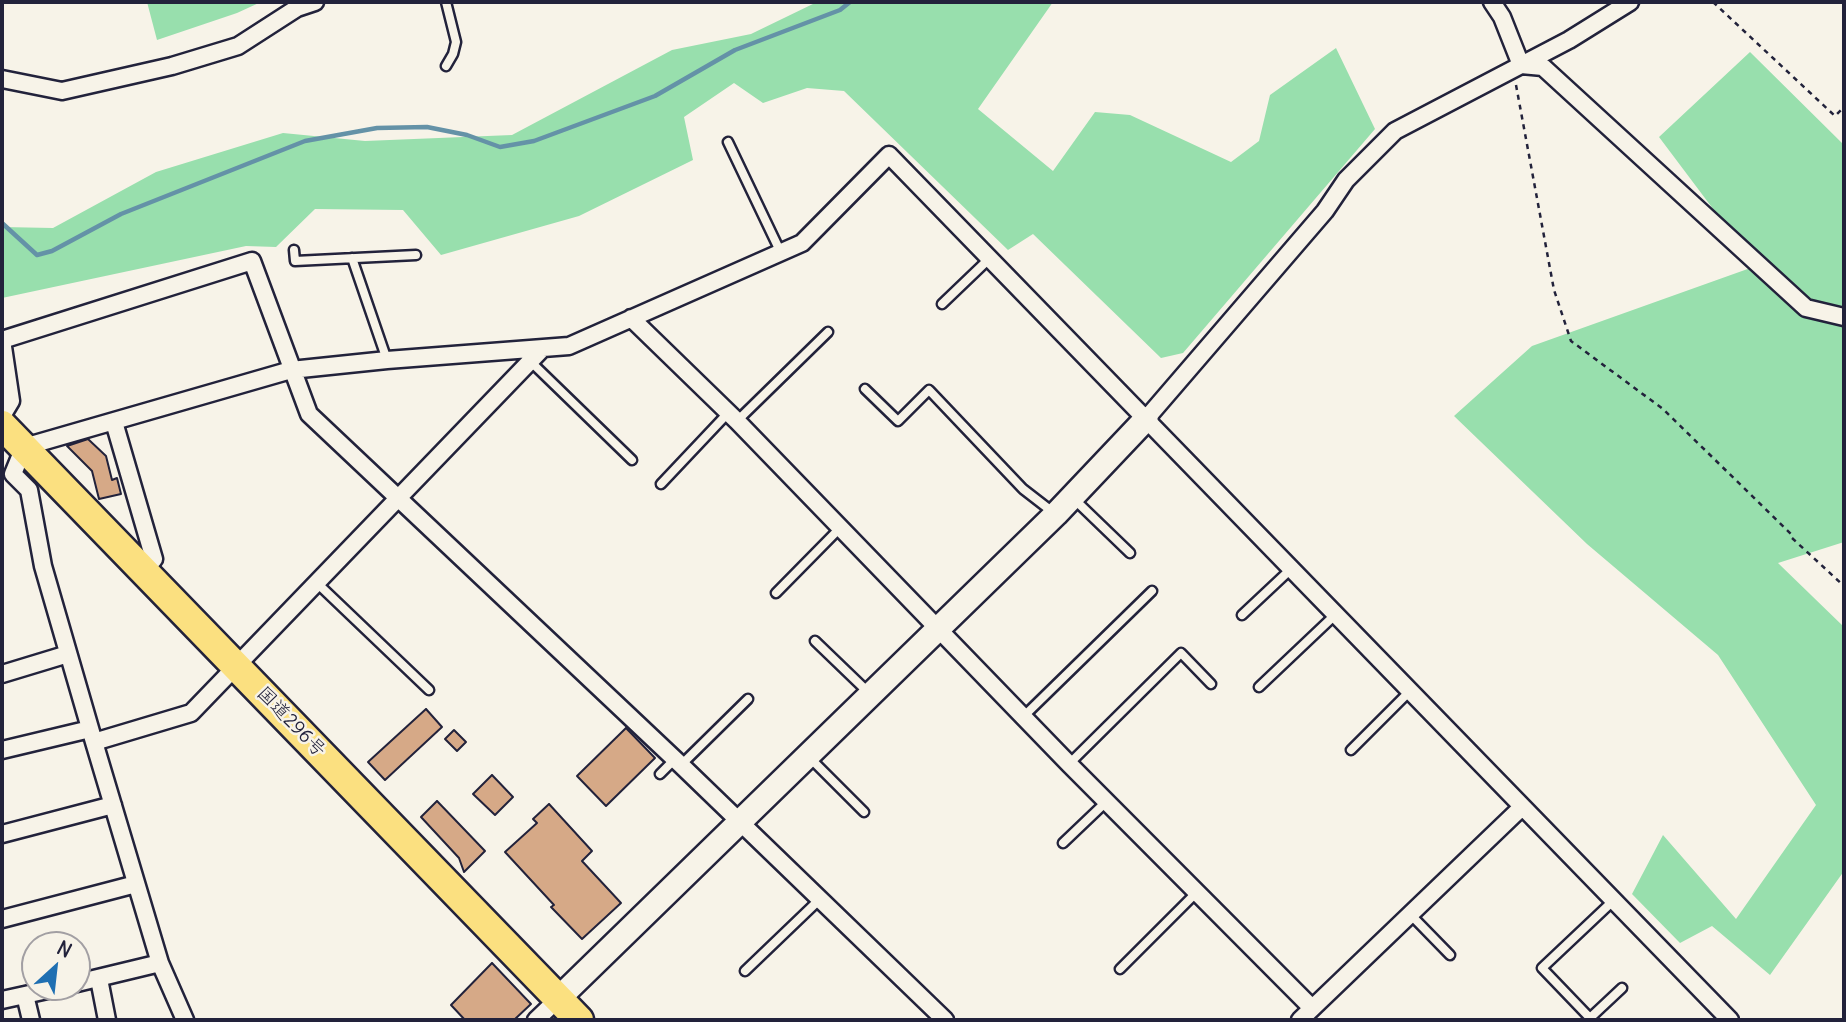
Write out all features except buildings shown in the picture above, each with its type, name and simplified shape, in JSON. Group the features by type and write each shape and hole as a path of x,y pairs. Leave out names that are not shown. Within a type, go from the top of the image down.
{"highway":[{"name":"国道296号","path":"2,425 579,1020"}],"street":[{"path":"2,79 62,91 172,66 238,46 297,8 315,2"},
{"path":"1492,2 1502,17 1521,65"},
{"path":"536,1020 1056,514 1146,419 1325,211 1346,180 1395,131 1569,40 1630,2"},
{"path":"1521,65 1543,67 1806,308 1844,317"},
{"path":"185,1020 160,963 68,654 44,566 29,490 13,474 24,447 291,370 387,360 536,355 569,346 802,243 889,155 1730,1020"},
{"path":"2,416 11,401 2,340 252,261 309,414 741,822 945,1020"},
{"path":"631,318 733,417 1106,802 1312,1008"},
{"path":"2,750 92,735 191,713 536,355"},
{"path":"114,422 154,559 143,571"},
{"path":"2,674 68,654"},
{"path":"2,834 113,805"},
{"path":"1300,1020 1522,807"},
{"path":"2,919 136,884"},
{"path":"91,981 160,963"},
{"path":"99,979 107,1020"},
{"path":"2,1000 21,996"},
{"path":"26,1001 31,1020"}],"lane":[{"path":"446,2 456,42 446,66"},
{"path":"729,142 780,253"},
{"path":"294,250 295,261 415,255"},
{"path":"352,258 387,360"},
{"path":"942,304 989,258"},
{"path":"661,484 828,332"},
{"path":"536,355 632,460"},
{"path":"865,389 898,421 929,390 1023,489 1056,514"},
{"path":"1072,497 1130,553"},
{"path":"776,593 840,528"},
{"path":"1242,615 1291,569"},
{"path":"317,583 429,691"},
{"path":"1023,717 1152,591"},
{"path":"1259,687 1335,614"},
{"path":"815,641 871,695"},
{"path":"1069,764 1181,653 1211,684"},
{"path":"1351,750 1410,691"},
{"path":"660,774 678,762 748,699"},
{"path":"808,757 864,811"},
{"path":"1063,844 1106,802"},
{"path":"1120,969 1197,892"},
{"path":"745,971 819,900"},
{"path":"1613,901 1542,968 1590,1018 1622,988"},
{"path":"1410,914 1450,955"}],"path":[{"path":"1713,2 1835,116 1844,107"},
{"path":"1521,65 1516,85 1554,290 1571,341 1663,410 1844,586"}],"green space":[{"path":"147,2 261,2 157,40"},
{"path":"817,2 1053,2 978,109 1053,171 1095,112 1130,115 1231,162 1259,141 1270,95 1336,48 1375,129 1183,353 1161,358 1033,234 1008,250 844,91 807,88 763,103 734,83 684,117 693,160 579,216 441,255 403,210 315,209 276,247 246,246 2,298 2,227 53,228 156,172 283,133 365,141 512,135 672,50 751,34"},
{"path":"1750,52 1844,145 1844,542 1778,563 1844,627 1844,871 1770,975 1712,926 1680,943 1632,894 1663,835 1736,919 1816,805 1718,655 1587,544 1454,416 1532,346 1756,266 1659,137"}],"waterway":[{"path":"2,223 37,255 52,251 121,214 305,141 377,128 427,127 467,135 500,147 534,141 655,96 735,50 840,10 850,2"}]}
